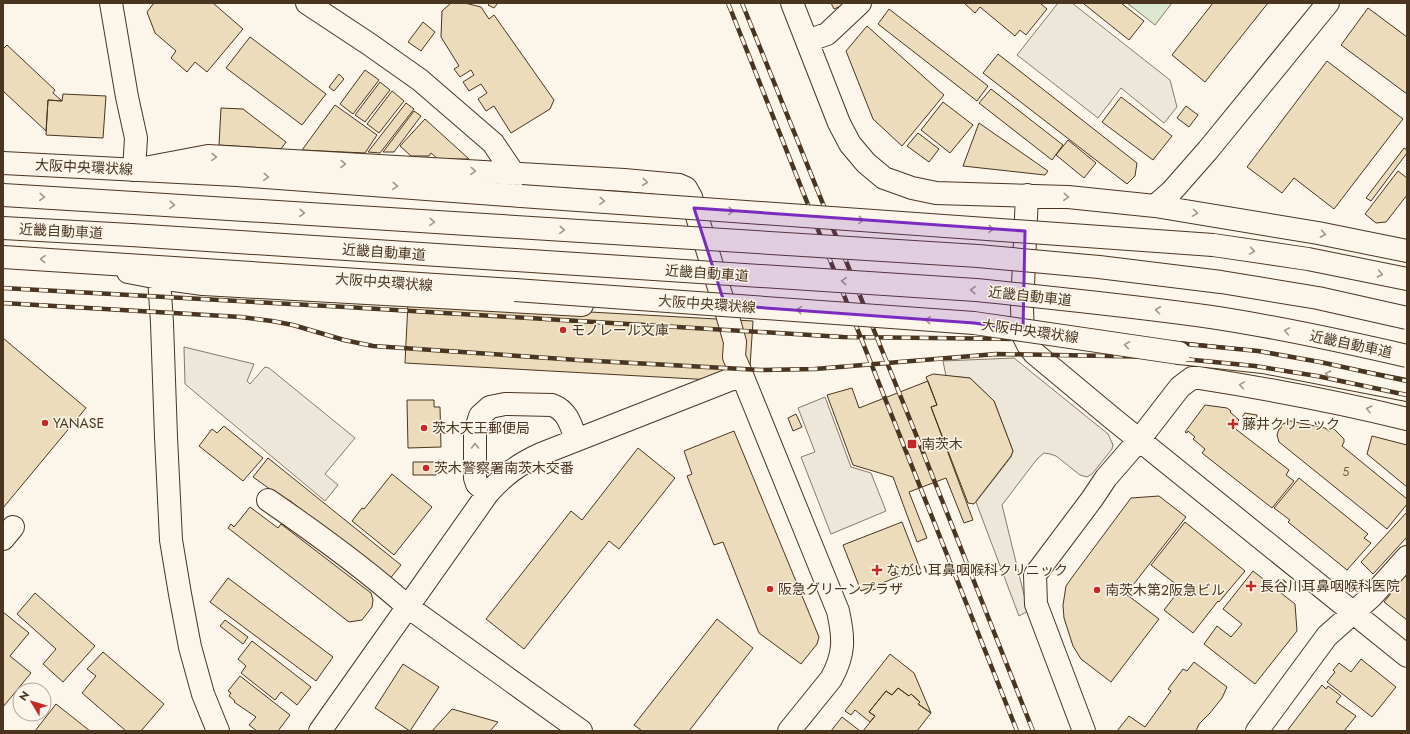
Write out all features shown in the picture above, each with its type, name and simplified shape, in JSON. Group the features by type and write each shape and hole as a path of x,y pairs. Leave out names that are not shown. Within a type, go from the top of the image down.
{"main road":[{"path":"111,3 127,97 136,138 134,170 208,156 624,180 678,185 686,188 691,197 735,342 734,357 838,611 842,630 842,650 836,670 789,731"},
{"path":"307,3 420,80 493,143 514,174"},
{"path":"792,3 839,122 850,144 866,163 884,178 912,188 936,193 1068,197 1155,206 1318,233 1407,251"},
{"path":"807,41 827,34 860,3"},
{"path":"1155,206 1172,191 1208,150 1328,3"},
{"name":"大阪中央環状線","path":"3,163 237,175 1213,245 1308,259 1407,279"},
{"path":"3,195 978,256 1098,267 1221,282 1318,298 1407,318"},
{"path":"1027,195 1022,308 1023,335 1028,345 1042,361 1407,656"},
{"name":"近畿自動車道","path":"3,228 984,291 1092,302 1212,318 1333,339 1407,356"},
{"name":"大阪中央環状線","path":"3,257 515,290 974,323 1179,353 1263,362 1407,390"},
{"path":"73,261 159,278 211,284 727,314"},
{"path":"159,278 171,540 190,647 203,694 218,731"},
{"path":"320,731 488,493 501,478 525,461 742,375"},
{"path":"1084,731 1036,604 1035,575 1106,478 1139,440 1180,387 1192,378 1279,391 1407,418"},
{"path":"488,493 477,484 475,478 475,432 480,416 490,407 505,404 552,405 564,412 576,440"},
{"path":"268,500 309,528 408,607 581,731"},
{"path":"1257,731 1328,636 1372,596 1407,557"}],"highlighted area":[{"path":"694,208 1025,231 1023,330 974,323 725,305"}],"green space":[{"path":"1127,3 1172,3 1155,25"}],"shaded area":[{"path":"1058,3 1072,3 1170,80 1177,107 1164,123 1121,88 1098,118 1017,55"},
{"path":"184,347 254,364 247,381 250,384 265,367 269,368 355,438 325,474 338,485 325,501 185,384"},
{"path":"1014,358 1108,434 1113,445 1112,449 1092,474 1087,477 1080,475 1056,456 1044,453 1037,459 1002,505 1028,611 1019,616 976,502 1011,457 1013,451 994,401 970,378 946,376 943,361"},
{"path":"825,397 851,467 871,473 886,511 831,534 801,457 815,452 798,408"}],"building":[{"path":"154,3 213,3 243,29 207,72 195,62 187,72 171,58 176,51 155,33 147,12"},
{"path":"451,3 465,3 481,7 489,19 494,15 554,100 550,109 511,133 494,106 486,111 478,99 487,93 481,84 469,91 463,82 474,75 471,70 460,77 454,69 459,66 441,37 442,11"},
{"path":"490,3 498,3 494,8 488,5"},
{"path":"831,3 843,3 841,6 834,9"},
{"path":"964,3 1040,3 1047,9 1026,35 1020,30 1015,36 980,7 975,13"},
{"path":"1121,3 1144,21 1129,40 1084,4"},
{"path":"1213,3 1268,3 1205,82 1172,55"},
{"path":"1368,8 1407,37 1407,94 1341,45"},
{"path":"889,9 988,86 977,101 878,24"},
{"path":"423,22 435,32 421,51 408,42"},
{"path":"867,26 944,95 902,146 873,119 846,51"},
{"path":"250,37 326,94 302,125 226,68"},
{"path":"7,45 55,90 53,93 62,101 48,100 46,131 3,91 3,49"},
{"path":"998,54 1137,163 1135,176 1127,184 983,73"},
{"path":"1327,61 1403,119 1334,209 1294,178 1282,193 1247,167"},
{"path":"365,70 379,80 353,114 340,104"},
{"path":"339,74 344,79 334,91 329,87"},
{"path":"380,82 390,90 365,122 355,115"},
{"path":"991,89 1063,145 1052,160 979,103"},
{"path":"392,91 404,101 379,133 367,124"},
{"path":"63,94 106,96 103,138 46,135 48,100 62,101"},
{"path":"1121,97 1172,136 1153,160 1102,122"},
{"path":"943,102 973,125 950,153 921,130"},
{"path":"406,103 414,109 380,153 368,152"},
{"path":"335,105 377,135 365,153 302,150"},
{"path":"1186,106 1198,115 1189,127 1177,118"},
{"path":"221,108 243,109 286,142 281,149 219,145"},
{"path":"414,111 421,116 394,152 383,152"},
{"path":"425,119 469,159 438,159 431,153 429,156 411,156 400,146"},
{"path":"979,123 1048,171 1045,175 963,166"},
{"path":"918,133 939,149 929,162 907,146"},
{"path":"1068,140 1096,163 1084,178 1056,155"},
{"path":"1404,148 1407,150 1407,153 1371,201 1366,198"},
{"path":"1398,171 1407,178 1407,195 1386,222 1376,223 1365,214"},
{"path":"408,302 753,321 749,382 405,363"},
{"path":"3,338 86,408 3,508"},
{"path":"933,374 970,378 994,401 1013,451 1011,456 974,504 968,503 931,407 937,405 926,377"},
{"path":"928,381 937,405 931,407 973,520 964,523 946,478 909,492 927,538 917,542 893,477 853,465 827,395 852,388 859,408"},
{"path":"407,400 434,400 434,407 440,407 441,447 408,448"},
{"path":"1205,405 1227,408 1231,411 1230,412 1239,420 1233,427 1289,470 1286,475 1294,481 1272,508 1202,453 1205,449 1193,439 1195,437 1188,431 1187,433 1185,432"},
{"path":"1245,413 1257,415 1255,428 1242,417"},
{"path":"796,414 802,427 793,431 788,418"},
{"path":"1290,421 1325,428 1329,431 1334,429 1344,439 1342,446 1407,499 1407,504 1387,529 1279,442 1277,435 1281,425"},
{"path":"224,426 263,458 243,481 199,446 212,429 217,433"},
{"name":"阪急グリーンプラザ","path":"734,431 819,637 817,644 801,664 759,633 723,542 714,545 687,476 692,474 684,451"},
{"path":"1372,436 1407,445 1407,487 1367,454"},
{"path":"638,448 675,478 619,549 609,541 524,649 486,619 571,511 582,520"},
{"path":"268,458 401,565 389,580 289,500 288,502 253,477"},
{"path":"413,462 436,462 436,475 413,475"},
{"path":"392,474 432,507 394,555 352,521 362,508 364,509"},
{"path":"1299,478 1368,534 1364,538 1371,543 1347,570 1288,522 1290,520 1274,508"},
{"name":"南茨木第2阪急ビル","path":"1159,496 1186,517 1126,594 1159,619 1111,682 1081,659 1073,646 1064,618 1063,605 1066,586 1131,498"},
{"path":"250,507 278,528 281,524 371,593 373,600 372,607 362,620 349,622 228,528 231,524 234,527"},
{"path":"1407,512 1407,537 1373,574 1361,562"},
{"path":"902,522 921,571 908,576 907,573 880,584 881,587 870,591 869,588 861,591 843,545"},
{"path":"1185,522 1245,571 1219,602 1218,601 1193,633 1164,610 1181,588 1151,565"},
{"path":"1253,571 1295,604 1297,631 1255,684 1204,644 1217,626 1231,637 1242,624 1223,609"},
{"path":"1405,576 1407,577 1407,620 1384,602"},
{"path":"228,578 333,657 316,681 210,602"},
{"path":"35,593 95,646 63,682 43,664 56,649 17,614"},
{"path":"3,612 29,633 10,656 31,673 24,682 12,682 12,696 3,707"},
{"path":"717,619 753,648 689,731 642,731 634,725"},
{"path":"225,620 248,637 243,644 220,626"},
{"path":"252,641 311,687 297,705 281,692 275,700 241,673 246,666 238,659"},
{"path":"103,652 164,704 141,731 126,731 82,693 96,676 87,669"},
{"path":"890,654 914,673 931,713 918,704 920,702 911,694 909,696 898,688 892,695 886,691 869,712 875,716 870,722 855,710 851,715 845,711"},
{"path":"1361,659 1396,687 1372,717 1327,682 1335,672 1333,670 1339,663 1351,672"},
{"path":"1194,662 1227,687 1222,698 1199,724 1196,731 1117,731 1129,716 1145,727 1171,691 1168,689 1183,669 1187,671"},
{"path":"403,664 439,687 410,731 375,708"},
{"path":"240,676 290,715 278,731 257,731 249,725 256,717 234,702 235,701 229,696 231,693 228,691"},
{"path":"1322,685 1326,689 1328,686 1341,696 1336,702 1356,716 1344,731 1287,731"},
{"path":"898,688 909,696 911,694 920,702 918,704 931,713 917,731 863,731 875,716 869,712 886,691 892,695"},
{"path":"56,704 90,731 35,731 42,722 52,722 52,709"},
{"path":"452,709 498,722 490,731 432,731"},
{"path":"842,717 860,731 831,731"}],"railway":[{"path":"728,3 1017,731"},
{"path":"742,3 919,442 1033,731"},
{"path":"3,288 843,337 1115,340 1165,342 1258,351 1320,362 1407,381"},
{"path":"3,303 241,317 293,325 344,340 373,346 578,360 761,370 815,369 996,354 1163,357 1255,366 1317,376 1407,395"}],"place":[{"name":"モノレール文庫","path":"563,330"},
{"name":"YANASE","path":"45,423"},
{"name":"藤井クリニック","path":"1233,424"},
{"name":"茨木天王郵便局","path":"424,428"},
{"name":"南茨木","path":"912,444"},
{"name":"茨木警察署南茨木交番","path":"426,468"},
{"name":"ながい耳鼻咽喉科クリニック","path":"877,570"},
{"name":"長谷川耳鼻咽喉科医院","path":"1251,586"},
{"name":"阪急グリーンプラザ","path":"770,589"},
{"name":"南茨木第2阪急ビル","path":"1097,590"}]}
